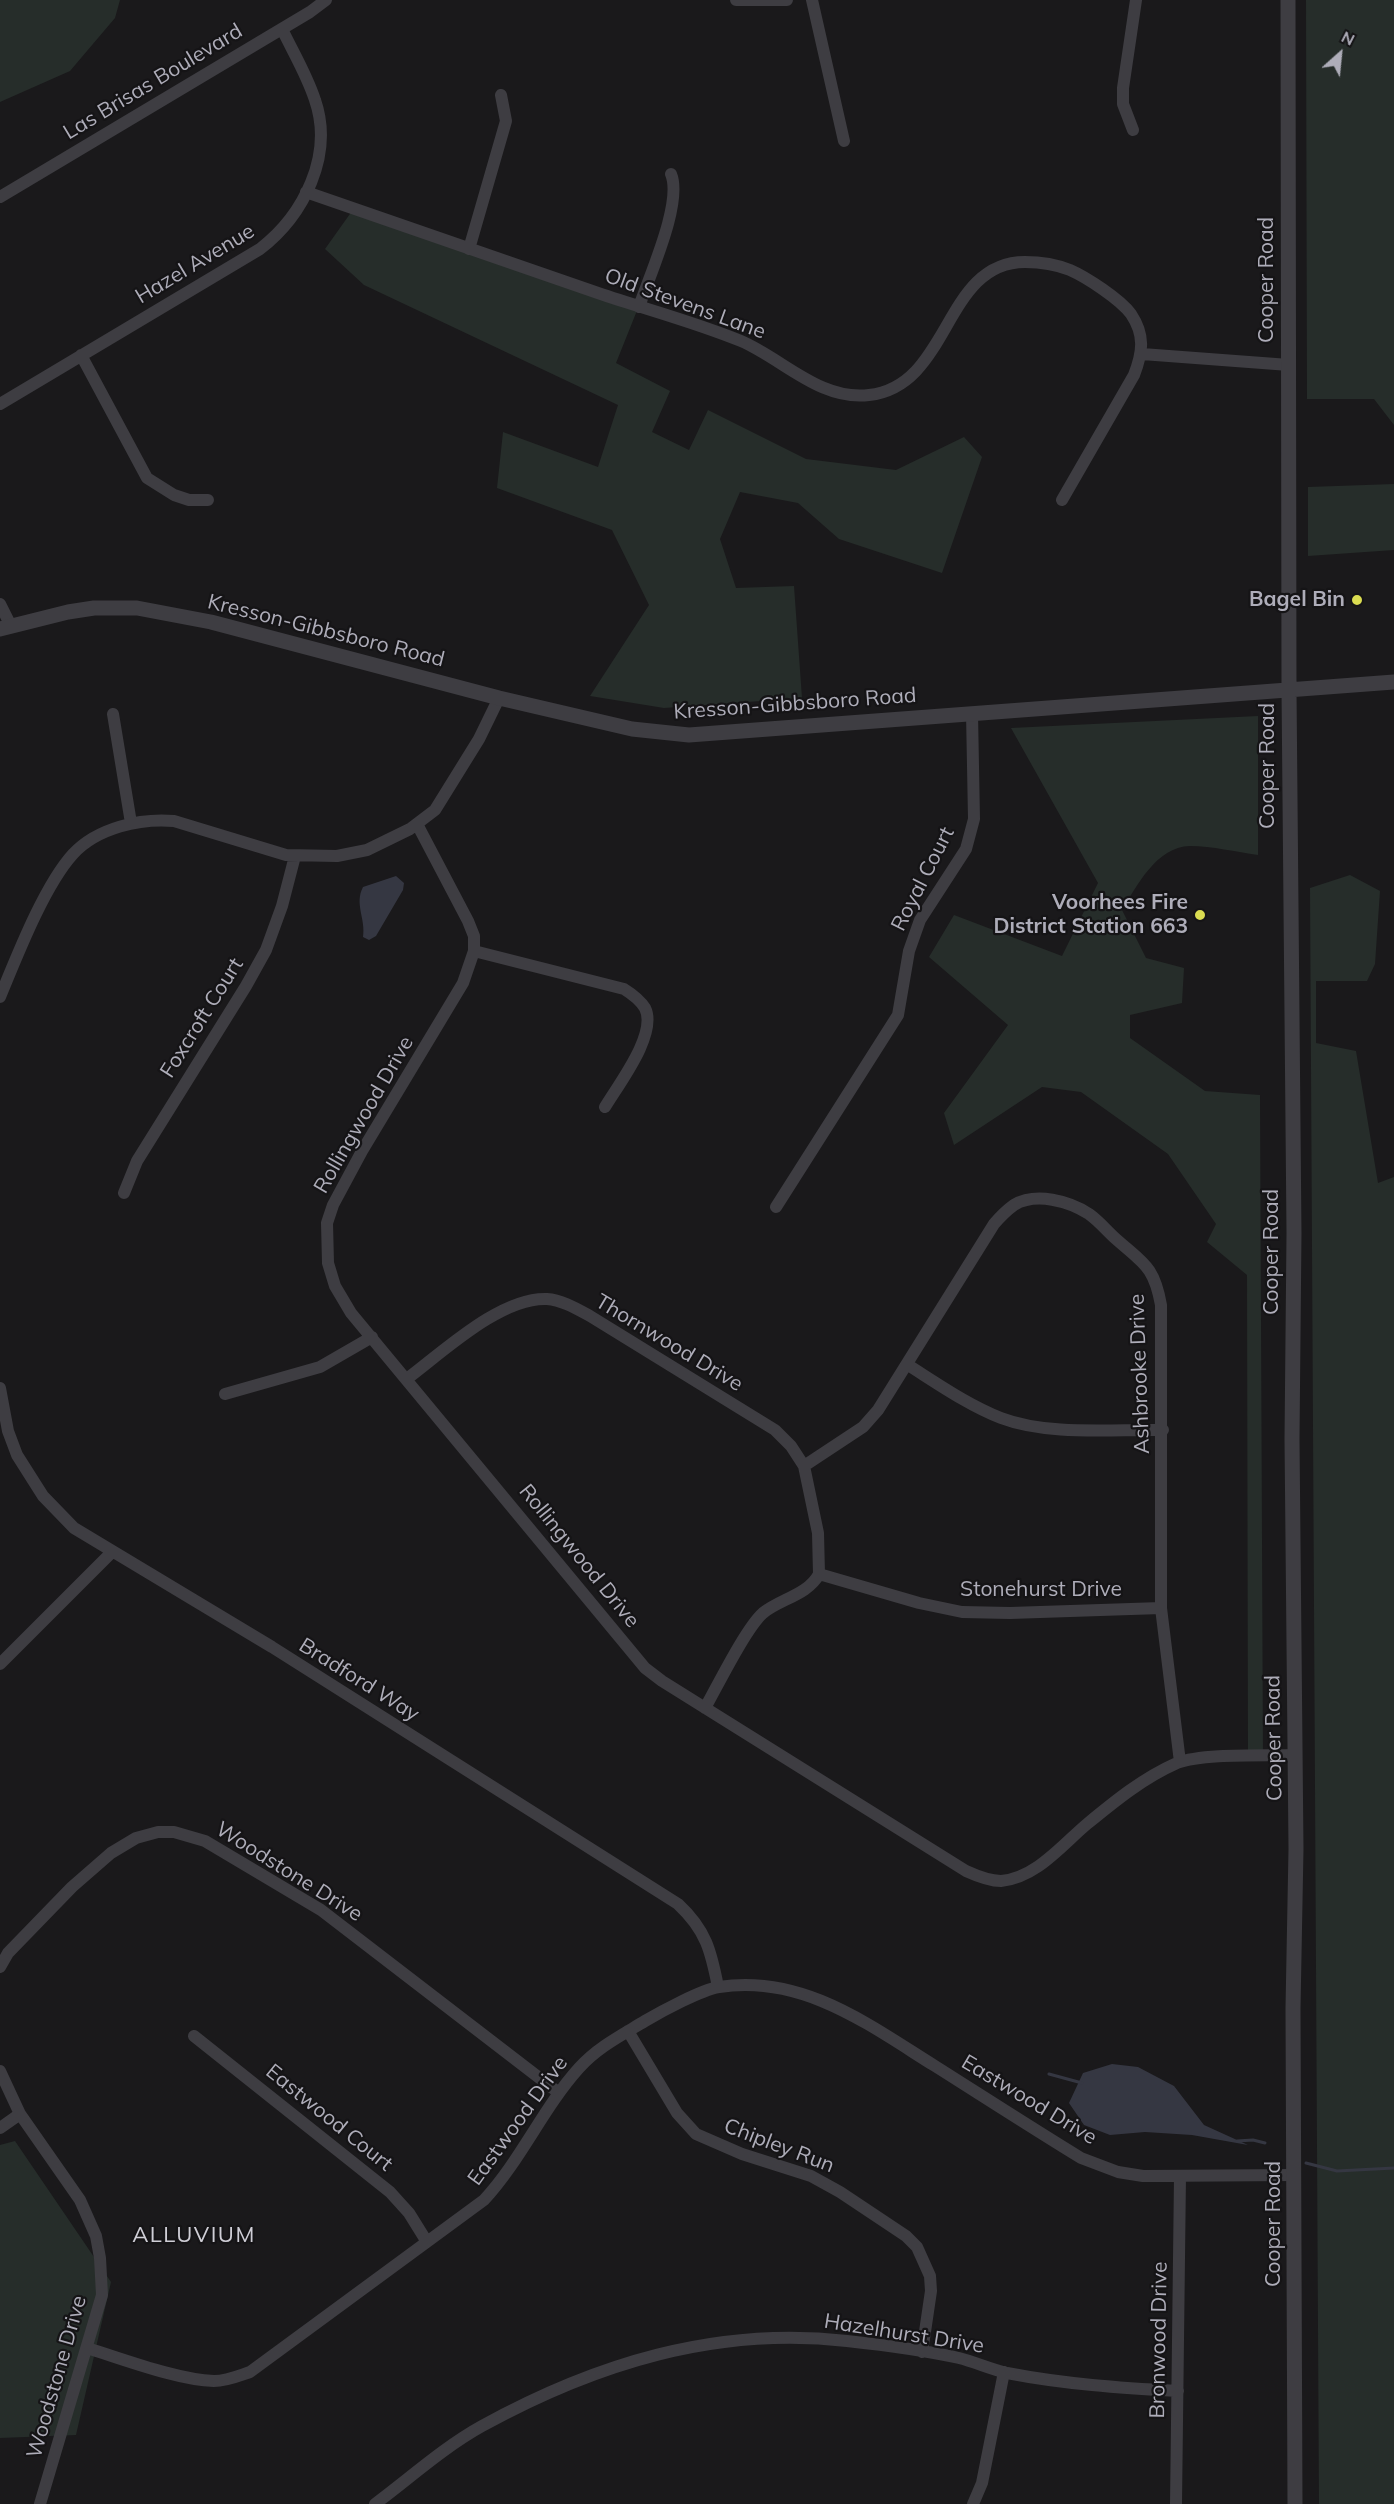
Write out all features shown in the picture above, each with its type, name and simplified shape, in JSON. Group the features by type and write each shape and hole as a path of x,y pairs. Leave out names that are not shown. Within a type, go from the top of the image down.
{"street":[{"name":"Las Brisas Boulevard","path":"0,197 282,29 326,0"},
{"path":"736,0 787,0"},
{"path":"812,0 844,141"},
{"path":"1133,130 1123,104 1123,88 1136,0"},
{"name":"Cooper Road","path":"1288,0 1289,690 1294,1233 1292,1439 1295,1755 1295,2504"},
{"name":"Hazel Avenue","path":"0,404 260,249 276,236 291,218 306,192 320,158 322,144 315,100 282,29"},
{"path":"469,249 506,121 501,95"},
{"path":"639,307 672,209 675,191 670,174"},
{"name":"Old Stevens Lane","path":"306,192 742,341 832,391 850,396 871,395 898,387 911,378 924,363 967,294 987,272 1015,262 1056,264 1087,277 1129,312 1141,332 1143,354"},
{"path":"1062,500 1134,375 1143,354 1289,365"},
{"path":"81,355 147,478 174,495 189,500 208,500"},
{"path":"0,604 6,628"},
{"name":"Kresson-Gibbsboro Road","path":"6,628 85,609 137,608 211,622 499,698 632,729 689,735 1394,682"},
{"path":"0,997 51,886 73,854 93,839 130,823 157,819 174,821 286,855 337,856 367,850 386,843 435,810 458,776 499,698"},
{"name":"Royal Court","path":"776,1207 898,1016 909,951 920,920 966,849 974,819 972,713"},
{"path":"113,714 130,823"},
{"name":"Rollingwood Drive","path":"417,824 468,921 474,936 474,951 463,983 362,1150 333,1205 327,1223 328,1263 335,1286 351,1313 408,1378 645,1668 662,1681 966,1871 981,1878 1000,1881 1030,1872 1129,1790 1150,1776 1180,1762 1196,1758 1295,1755"},
{"name":"Foxcroft Court","path":"124,1193 137,1161 266,950 282,906 296,856"},
{"path":"474,951 624,989 637,998 645,1009 648,1020 646,1033 640,1048 605,1107"},
{"name":"Ashbrooke Drive","path":"804,1466 863,1427 878,1410 994,1224 1015,1204 1029,1200 1049,1199 1063,1202 1089,1214 1151,1270 1161,1305 1163,1430 1161,1608 1180,1762"},
{"name":"Thornwood Drive","path":"408,1378 505,1308 534,1299 549,1299 565,1304 590,1316 775,1430 791,1446 804,1466 818,1533 819,1574"},
{"path":"225,1394 320,1367 372,1337"},
{"path":"908,1365 983,1410 1013,1421 1059,1428 1163,1430"},
{"name":"Bradford Way","path":"0,1388 8,1431 16,1455 43,1496 74,1528 272,1647 678,1904 702,1932 711,1951 718,1987"},
{"path":"0,1664 112,1552"},
{"path":"705,1708 751,1628 763,1613 806,1588 819,1574"},
{"name":"Stonehurst Drive","path":"819,1574 919,1603 962,1612 1010,1614 1161,1608"},
{"name":"Woodstone Drive","path":"0,1967 8,1953 72,1887 111,1853 136,1838 158,1832 174,1832 205,1841 321,1910 560,2093"},
{"name":"Eastwood Drive","path":"87,2348 150,2368 214,2381 231,2379 250,2372 471,2211 499,2184 580,2067 611,2040 673,2006 718,1987 761,1986 795,1992 843,2009 1081,2157 1126,2173 1143,2176 1295,2175"},
{"name":"Chipley Run","path":"628,2031 677,2113 696,2134 742,2154 811,2176 906,2235 917,2247 930,2276 931,2291 922,2352"},
{"name":"Eastwood Court","path":"194,2036 390,2192 409,2213 427,2242"},
{"name":"Woodstone Drive","path":"0,2071 20,2114 80,2200 96,2236 102,2295 40,2504"},
{"path":"0,2128 20,2114"},
{"name":"Bronwood Drive","path":"1176,2504 1180,2176"},
{"name":"Hazelhurst Drive","path":"375,2504 481,2427 575,2381 632,2360 672,2350 747,2340 801,2338 846,2341 959,2358 1004,2372 1077,2384 1178,2391"},
{"path":"973,2504 982,2483 1004,2372"}],"shaded area":[{"path":"0,0 120,0 115,18 70,71 0,102"},
{"path":"1306,0 1394,0 1394,425 1374,399 1307,399"},
{"path":"352,211 638,308 616,363 670,391 652,432 689,450 708,410 806,459 896,470 964,437 982,457 942,573 839,539 798,503 740,492 720,539 736,588 794,586 802,698 664,708 590,696 649,605 612,530 497,488 503,432 598,467 618,405 364,285 325,249"},
{"path":"1394,484 1394,550 1308,556 1308,487"},
{"path":"1258,716 1258,855 1207,847 1178,848 1157,860 1141,879 1122,910 1146,958 1184,968 1182,1003 1130,1015 1130,1038 1205,1091 1260,1095 1263,1760 1248,1761 1247,1275 1207,1242 1216,1224 1168,1154 1081,1092 1042,1087 954,1145 944,1113 1008,1025 929,957 954,915 1062,956 1098,883 1011,728"},
{"path":"1350,875 1380,891 1375,964 1367,981 1316,981 1316,1043 1356,1051 1378,1183 1394,1177 1394,2504 1319,2504 1310,888"},
{"path":"396,876 404,883 403,890 376,936 369,940 363,937 360,899 363,887"},
{"path":"1112,2064 1138,2067 1174,2086 1204,2125 1248,2145 1192,2135 1145,2132 1110,2135 1084,2125 1069,2103 1083,2073"},
{"path":"15,2141 111,2282 76,2435 0,2438 0,2145"}],"waterway":[{"path":"1049,2074 1082,2083"},
{"path":"1237,2141 1253,2140 1265,2143"},
{"path":"1306,2163 1337,2171 1394,2168"}],"place":[{"name":"Bagel Bin","path":"1357,600"},
{"name":"Voorhees Fire District Station 663","path":"1200,915"}],"district":[{"name":"ALLUVIUM","path":"194,2235"}]}
